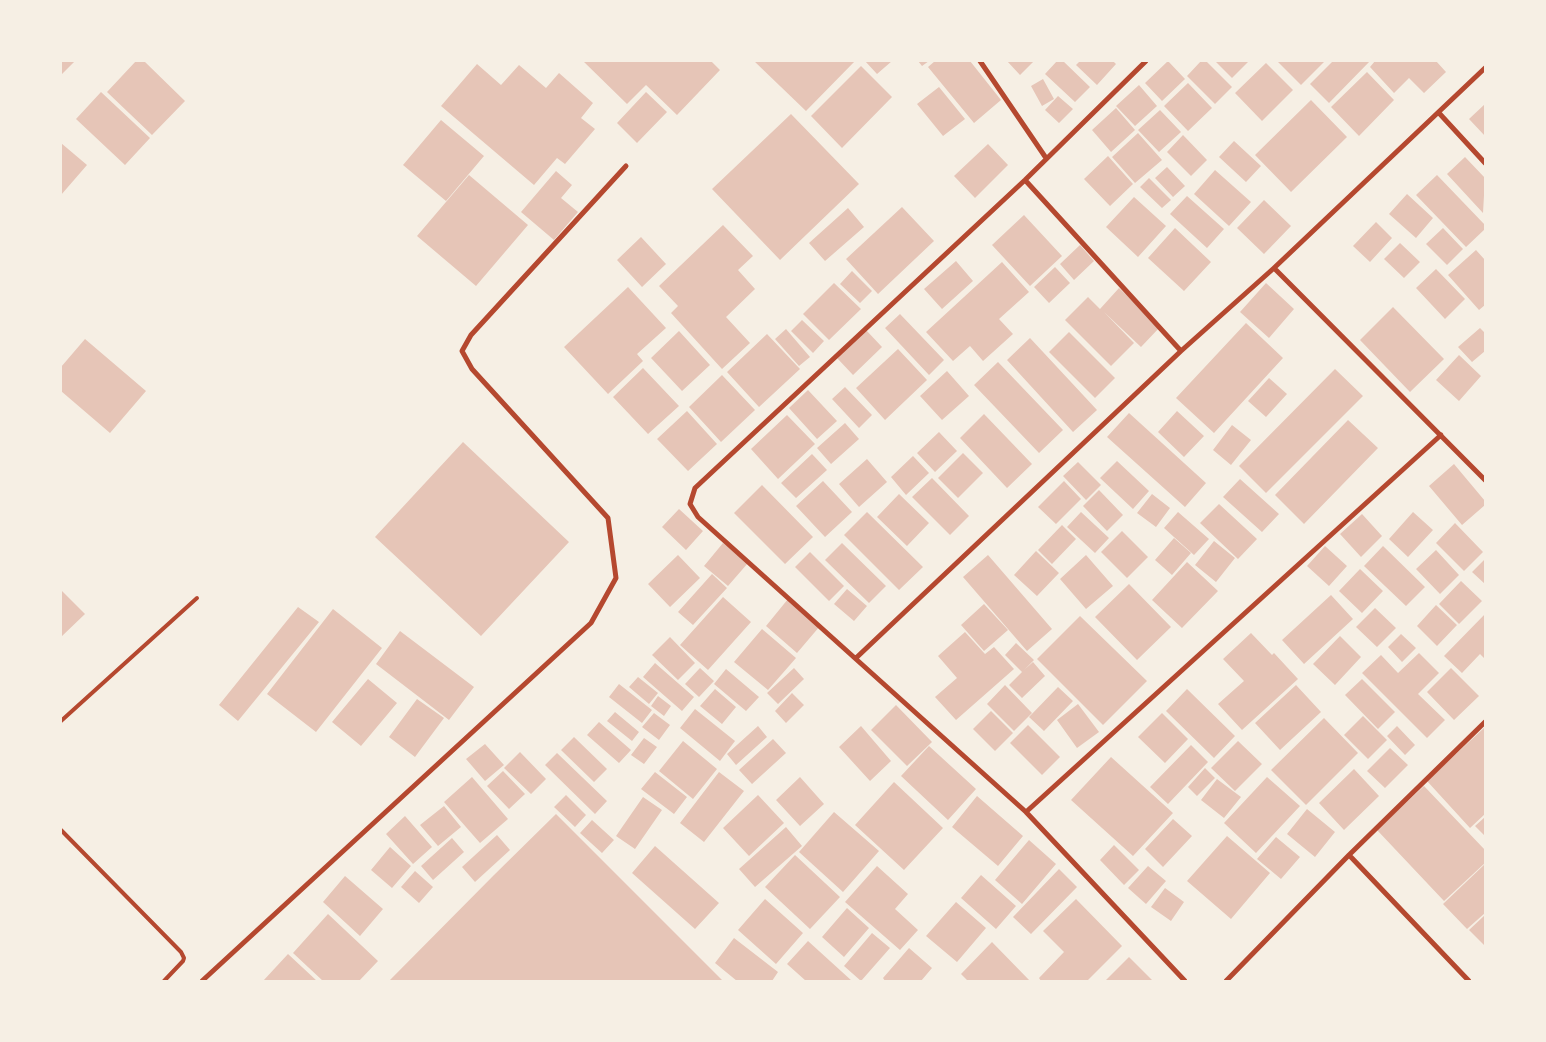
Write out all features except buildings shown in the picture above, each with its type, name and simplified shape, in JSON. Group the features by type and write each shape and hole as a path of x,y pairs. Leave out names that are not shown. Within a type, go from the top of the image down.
{"street":[{"path":"980,61 1046,158"},
{"path":"1146,61 1025,180 695,488 690,504 698,517 1026,812 1185,981"},
{"path":"856,658 1181,351 1274,268 1485,68"},
{"path":"1439,113 1485,163"},
{"path":"202,981 590,623 616,578 608,518 472,369 462,351 471,335 626,166"},
{"path":"1025,180 1181,351"},
{"path":"1274,268 1485,480"},
{"path":"1026,812 1441,434"},
{"path":"1226,981 1349,855 1485,722"},
{"path":"1349,855 1469,981"}],"lane":[{"path":"61,721 197,598"},
{"path":"61,830 180,952 184,958 183,961 164,981"}]}
